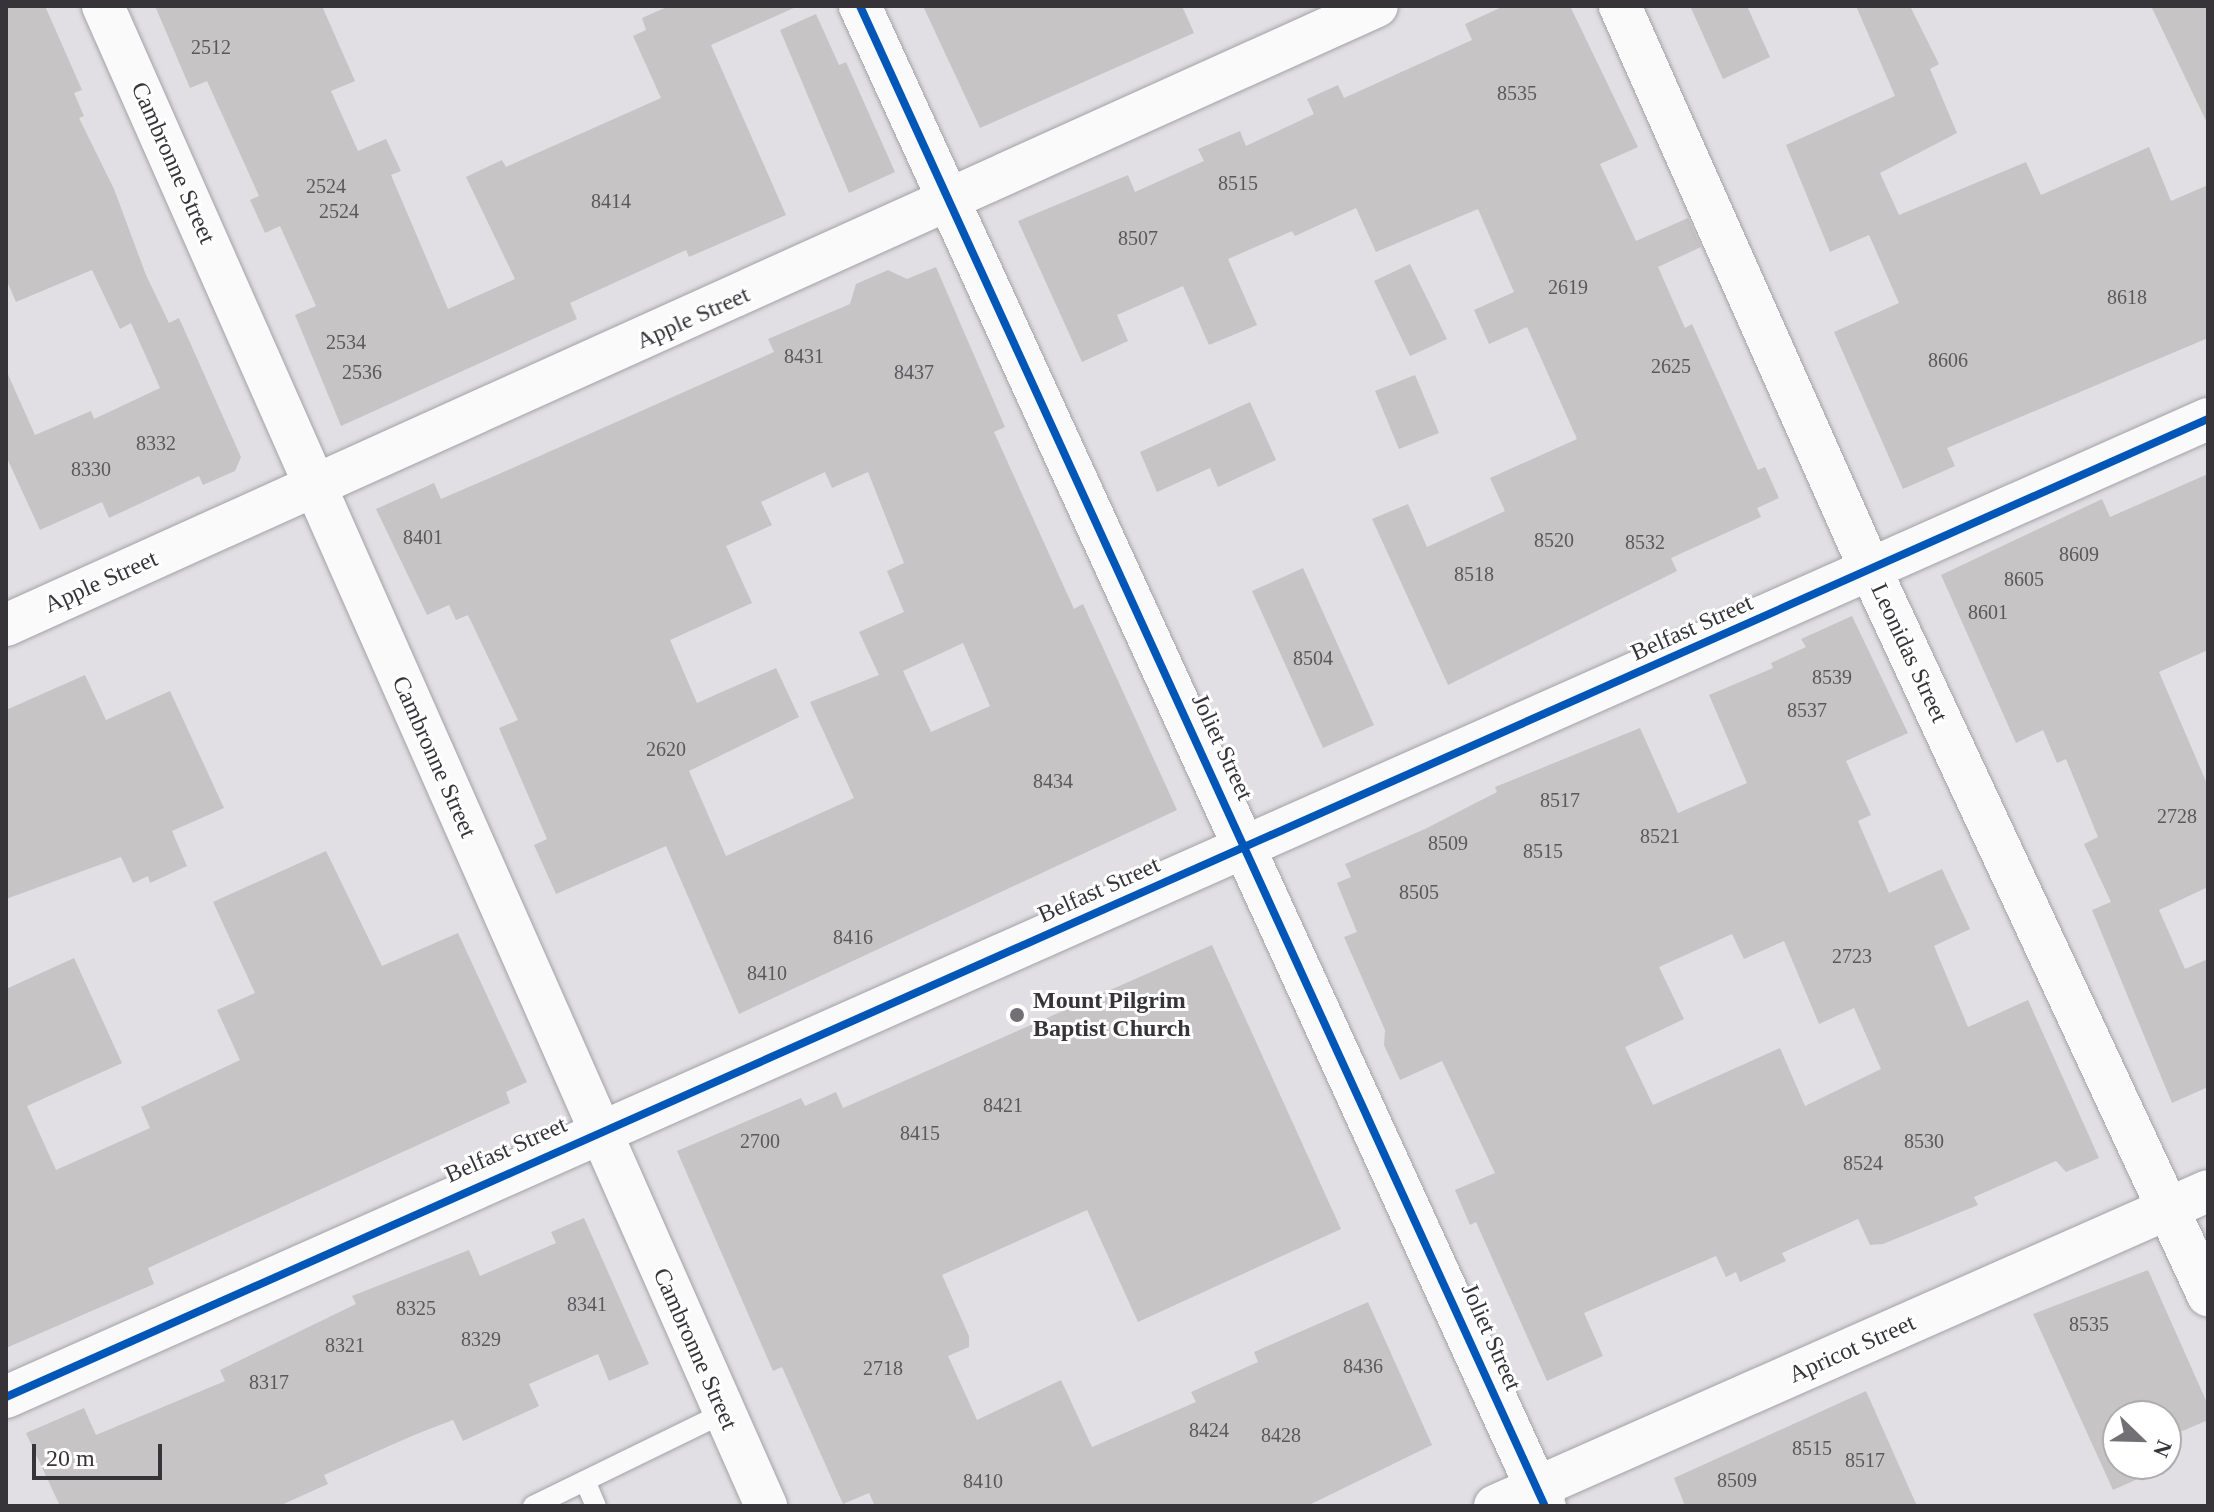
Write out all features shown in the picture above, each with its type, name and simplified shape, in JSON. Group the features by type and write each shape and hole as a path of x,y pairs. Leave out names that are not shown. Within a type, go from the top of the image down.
{"street":[{"name":"Cambronne Street","path":"103,6 597,1131 766,1506"},
{"name":"Joliet Street","path":"860,6 947,205 1247,847 1541,1497"},
{"name":"Apple Street","path":"6,625 947,205 1377,6"},
{"name":"Leonidas Street","path":"1620,6 1871,571 2208,1295"},
{"name":"Belfast Street","path":"6,1397 597,1131 1247,847 2208,419"},
{"name":"Apricot Street","path":"1495,1506 1541,1497 2208,1191"}],"lane":[{"path":"533,1506 586,1483 724,1413"},
{"path":"586,1483 596,1506"}],"building":[{"path":"6,6 45,6 82,90 74,93 84,116 79,118 114,189 146,275 169,323 179,318 241,457 235,471 203,485 199,476 109,518 102,502 40,530 6,456 6,370 35,435 91,411 94,419 160,388 131,323 120,329 92,270 16,302 6,279"},
{"path":"155,6 322,6 355,81 331,91 358,151 386,139 401,171 391,175 448,309 515,279 466,177 502,160 506,167 661,98 633,36 646,30 642,18 669,6 798,6 711,45 786,215 689,257 686,250 570,303 577,319 341,426 295,315 316,306 280,226 265,233 250,200 259,196 207,81 190,88"},
{"path":"923,6 1182,6 1194,33 980,128"},
{"path":"1504,6 1570,6 1638,147 1600,164 1636,241 1688,218 1701,247 1658,267 1685,328 1692,324 1758,470 1765,467 1779,498 1757,508 1761,517 1671,558 1677,571 1448,685 1372,519 1408,504 1427,547 1505,511 1490,478 1577,439 1527,327 1489,344 1474,310 1514,292 1478,209 1376,252 1356,208 1295,236 1292,231 1228,259 1257,325 1209,345 1183,286 1117,315 1128,341 1082,362 1018,221 1128,175 1135,192 1204,161 1198,149 1240,131 1246,146 1314,114 1307,99 1338,85 1344,98 1472,40 1465,24"},
{"path":"1690,6 1747,6 1770,57 1723,79"},
{"path":"1856,6 1910,6 1939,64 1930,69 1957,133 1880,173 1899,215 2026,162 2041,195 2149,147 2171,201 2208,185 2208,338 1947,448 1955,466 1903,489 1834,332 1899,303 1869,235 1830,252 1786,145 1895,96"},
{"path":"2151,6 2208,6 2208,125"},
{"path":"816,14 839,65 846,62 895,172 849,193 780,30"},
{"path":"1410,264 1447,339 1410,356 1374,281"},
{"path":"936,267 1005,427 994,432 1074,609 1083,604 1177,810 739,1014 666,846 556,894 534,845 547,839 499,728 518,720 468,615 456,620 449,605 427,615 376,509 434,483 441,499 492,477 774,352 768,339 850,304 856,284 888,270 907,279","holes":["825,472 832,488 868,472 904,563 887,571 904,612 859,632 879,675 810,702 854,798 726,856 689,771 799,717 776,668 697,703 670,640 752,603 726,546 772,525 761,502","963,643 990,706 931,732 903,671"]},
{"path":"1415,375 1439,433 1399,449 1375,391"},
{"path":"1250,402 1276,460 1218,487 1210,468 1157,492 1140,452"},
{"path":"2208,474 2208,650 2159,672 2208,786 2208,887 2159,910 2185,969 2208,959 2208,1087 2172,1103 2092,910 2111,902 2084,844 2098,837 2066,759 2057,763 2043,730 2016,743 1941,575 2102,499 2110,517"},
{"path":"1303,568 1374,725 1323,748 1252,591"},
{"path":"1852,616 1908,733 1846,761 1871,815 1858,821 1889,893 1942,869 1970,929 1934,946 1968,1027 2028,1000 2099,1158 2066,1172 2056,1161 1974,1197 1978,1205 1883,1244 1870,1245 1858,1219 1782,1253 1786,1261 1740,1282 1736,1272 1726,1277 1716,1256 1584,1313 1603,1356 1547,1381 1476,1222 1470,1225 1455,1190 1495,1173 1442,1061 1400,1080 1384,1045 1385,1030 1344,937 1357,932 1337,883 1351,877 1345,864 1425,829 1497,792 1495,787 1640,728 1678,813 1747,783 1709,695 1773,668 1771,663 1806,647 1801,639","holes":["1732,934 1744,959 1784,941 1819,1024 1854,1008 1881,1069 1805,1106 1780,1048 1653,1105 1625,1047 1684,1019 1659,967"]},
{"path":"85,675 106,720 170,691 224,808 172,831 187,866 150,883 148,876 133,883 121,857 6,899 6,710"},
{"path":"326,851 382,966 458,933 527,1082 506,1092 510,1103 148,1268 154,1284 6,1348 6,989 74,958 122,1063 27,1106 56,1170 150,1128 141,1107 240,1060 217,1010 255,993 213,902"},
{"path":"1212,945 1341,1229 1138,1322 1087,1210 942,1275 969,1336 969,1347 948,1356 977,1420 1061,1380 1092,1447 1196,1402 1191,1392 1258,1362 1254,1352 1368,1302 1432,1445 1307,1506 875,1506 869,1493 843,1504 782,1367 773,1371 677,1151 801,1098 805,1106 836,1092 843,1108"},
{"path":"584,1218 649,1364 609,1381 598,1354 529,1384 539,1406 463,1441 453,1420 324,1475 328,1484 279,1506 60,1506 26,1433 84,1408 96,1435 225,1381 220,1370 356,1304 352,1296 469,1250 480,1276 556,1243 551,1232"},
{"path":"2148,1270 2208,1405 2208,1420 2182,1431 2182,1400 2102,1400 2102,1466 2033,1314"},
{"path":"1866,1391 1917,1506 1685,1506 1674,1478"},
{"path":"2108,1480 2135,1480 2113,1490"}],"cycle path":[{"path":"860,6 1545,1506"},
{"path":"6,1397 2208,419"}],"place":[{"name":"Mount Pilgrim Baptist Church","path":"1017,1015"}]}
